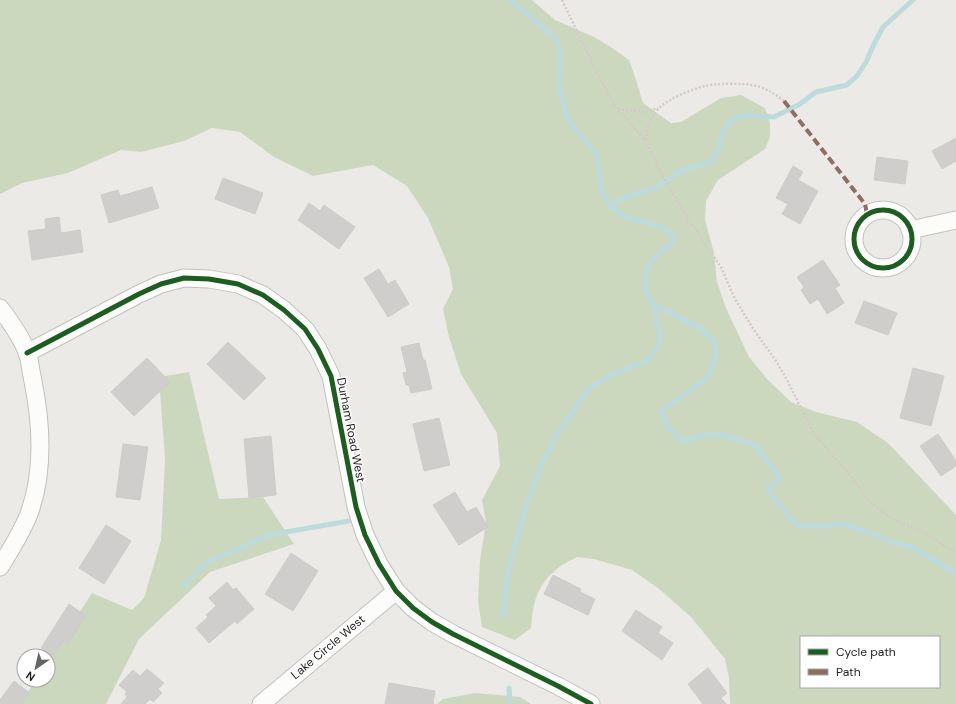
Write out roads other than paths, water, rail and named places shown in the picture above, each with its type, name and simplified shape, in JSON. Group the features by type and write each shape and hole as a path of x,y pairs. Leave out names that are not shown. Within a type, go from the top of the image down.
{"street":[{"path":"910,230 956,220"},
{"name":"Durham Road West","path":"27,352 139,294 161,284 184,278 210,279 238,284 263,295 284,310 305,329 318,349 331,376 356,507 365,535 396,591 413,608 432,622 592,704"},
{"path":"0,308 10,322 27,352 36,398 40,441 38,478 30,511 14,544 0,567"},
{"name":"Lake Circle West","path":"261,704 396,591"}],"waterway":[{"path":"511,0 557,39 560,55 559,89 568,119 597,155 601,190 611,207 627,218 643,221 663,228 674,236 672,244 656,256 647,269 645,285 650,300 653,304 702,329 715,343 716,356 708,377 661,411 668,428 684,441 704,435 725,435 755,445 780,478 769,489 769,492 789,517 799,526 844,524 869,532 894,543 910,546 956,573"},
{"path":"611,207 623,198 655,188 687,168 699,166 712,161 719,148 722,133 734,117 750,115 774,117 800,104 816,92 847,85 857,76 866,62 883,27 913,0"},
{"path":"504,616 506,580 526,506 537,475 553,442 589,388 619,371 644,362 658,347 660,336 653,304"},
{"path":"184,585 207,562 269,535 349,521"},
{"path":"509,688 510,704"}]}
